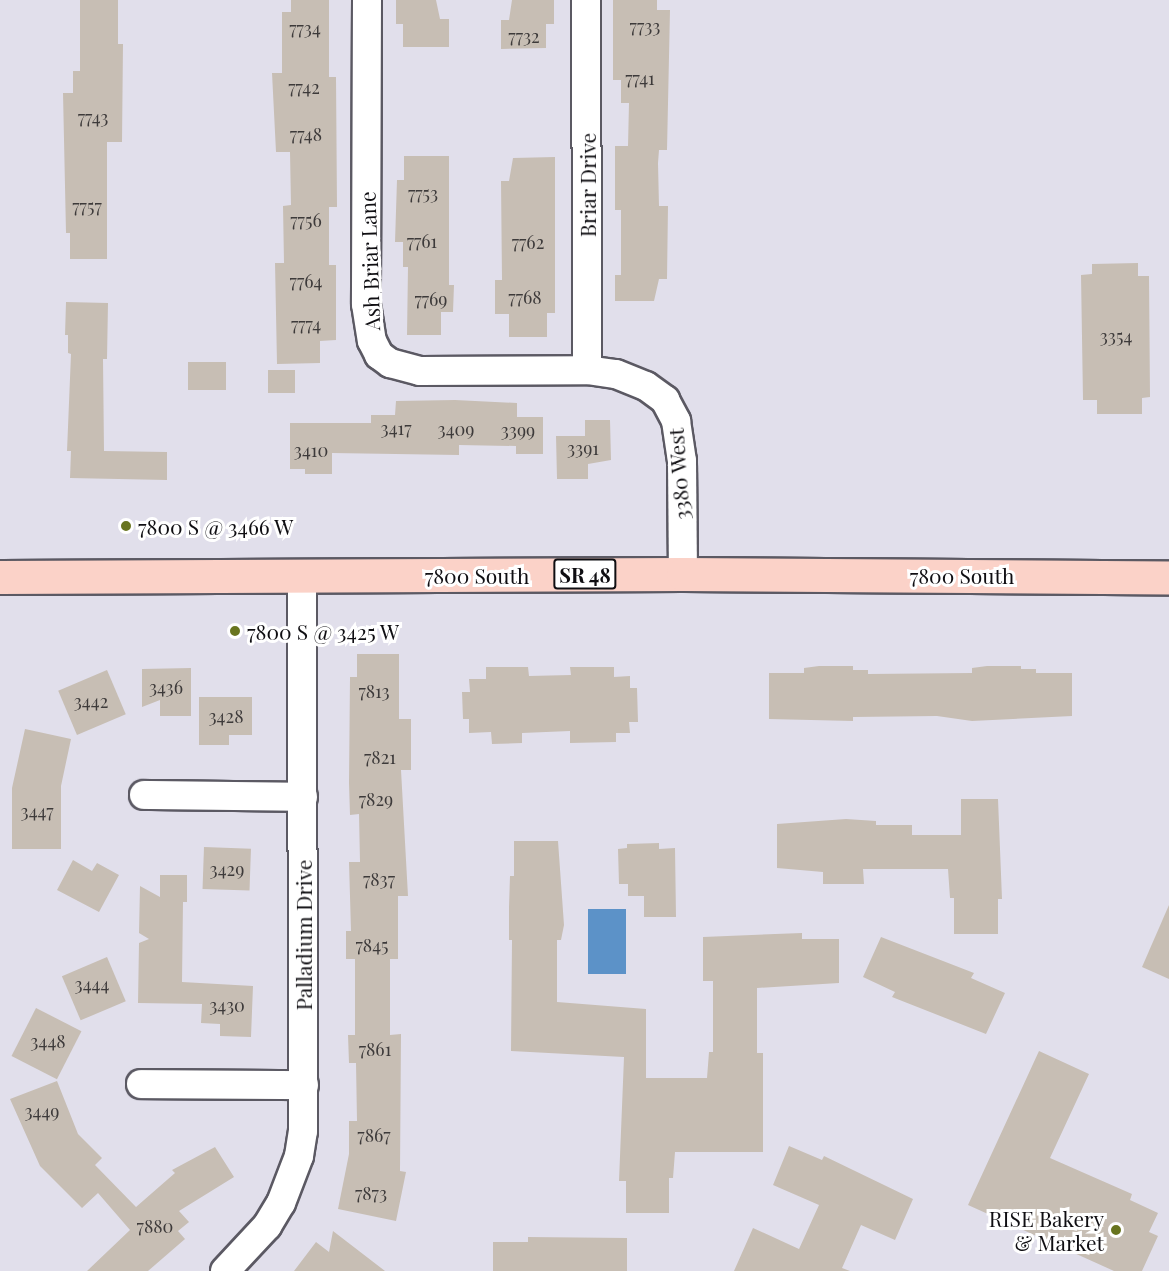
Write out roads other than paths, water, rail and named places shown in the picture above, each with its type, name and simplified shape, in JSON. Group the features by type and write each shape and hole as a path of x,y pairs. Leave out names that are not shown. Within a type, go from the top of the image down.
{"main road":[{"name":"7800 South","path":"0,577 683,574 1169,577"}],"street":[{"name":"Ash Briar Lane","path":"367,0 367,313 372,341 379,355 390,363 420,371 587,370 616,374 646,386"},
{"name":"Briar Drive","path":"586,0 587,370"},
{"name":"3380 West","path":"646,386 665,400 676,421 682,461 683,574"},
{"name":"Palladium Drive","path":"225,1271 267,1226 292,1180 303,1131 302,575"},
{"path":"144,795 303,797"},
{"path":"141,1084 304,1085"}],"water":[{"path":"588,909 626,909 626,974 588,974"}],"place":[{"name":"7800 S @ 3466 W","path":"126,526"},
{"name":"7800 S @ 3425 W","path":"235,631"},
{"name":"RISE Bakery & Market","path":"1116,1230"}]}
